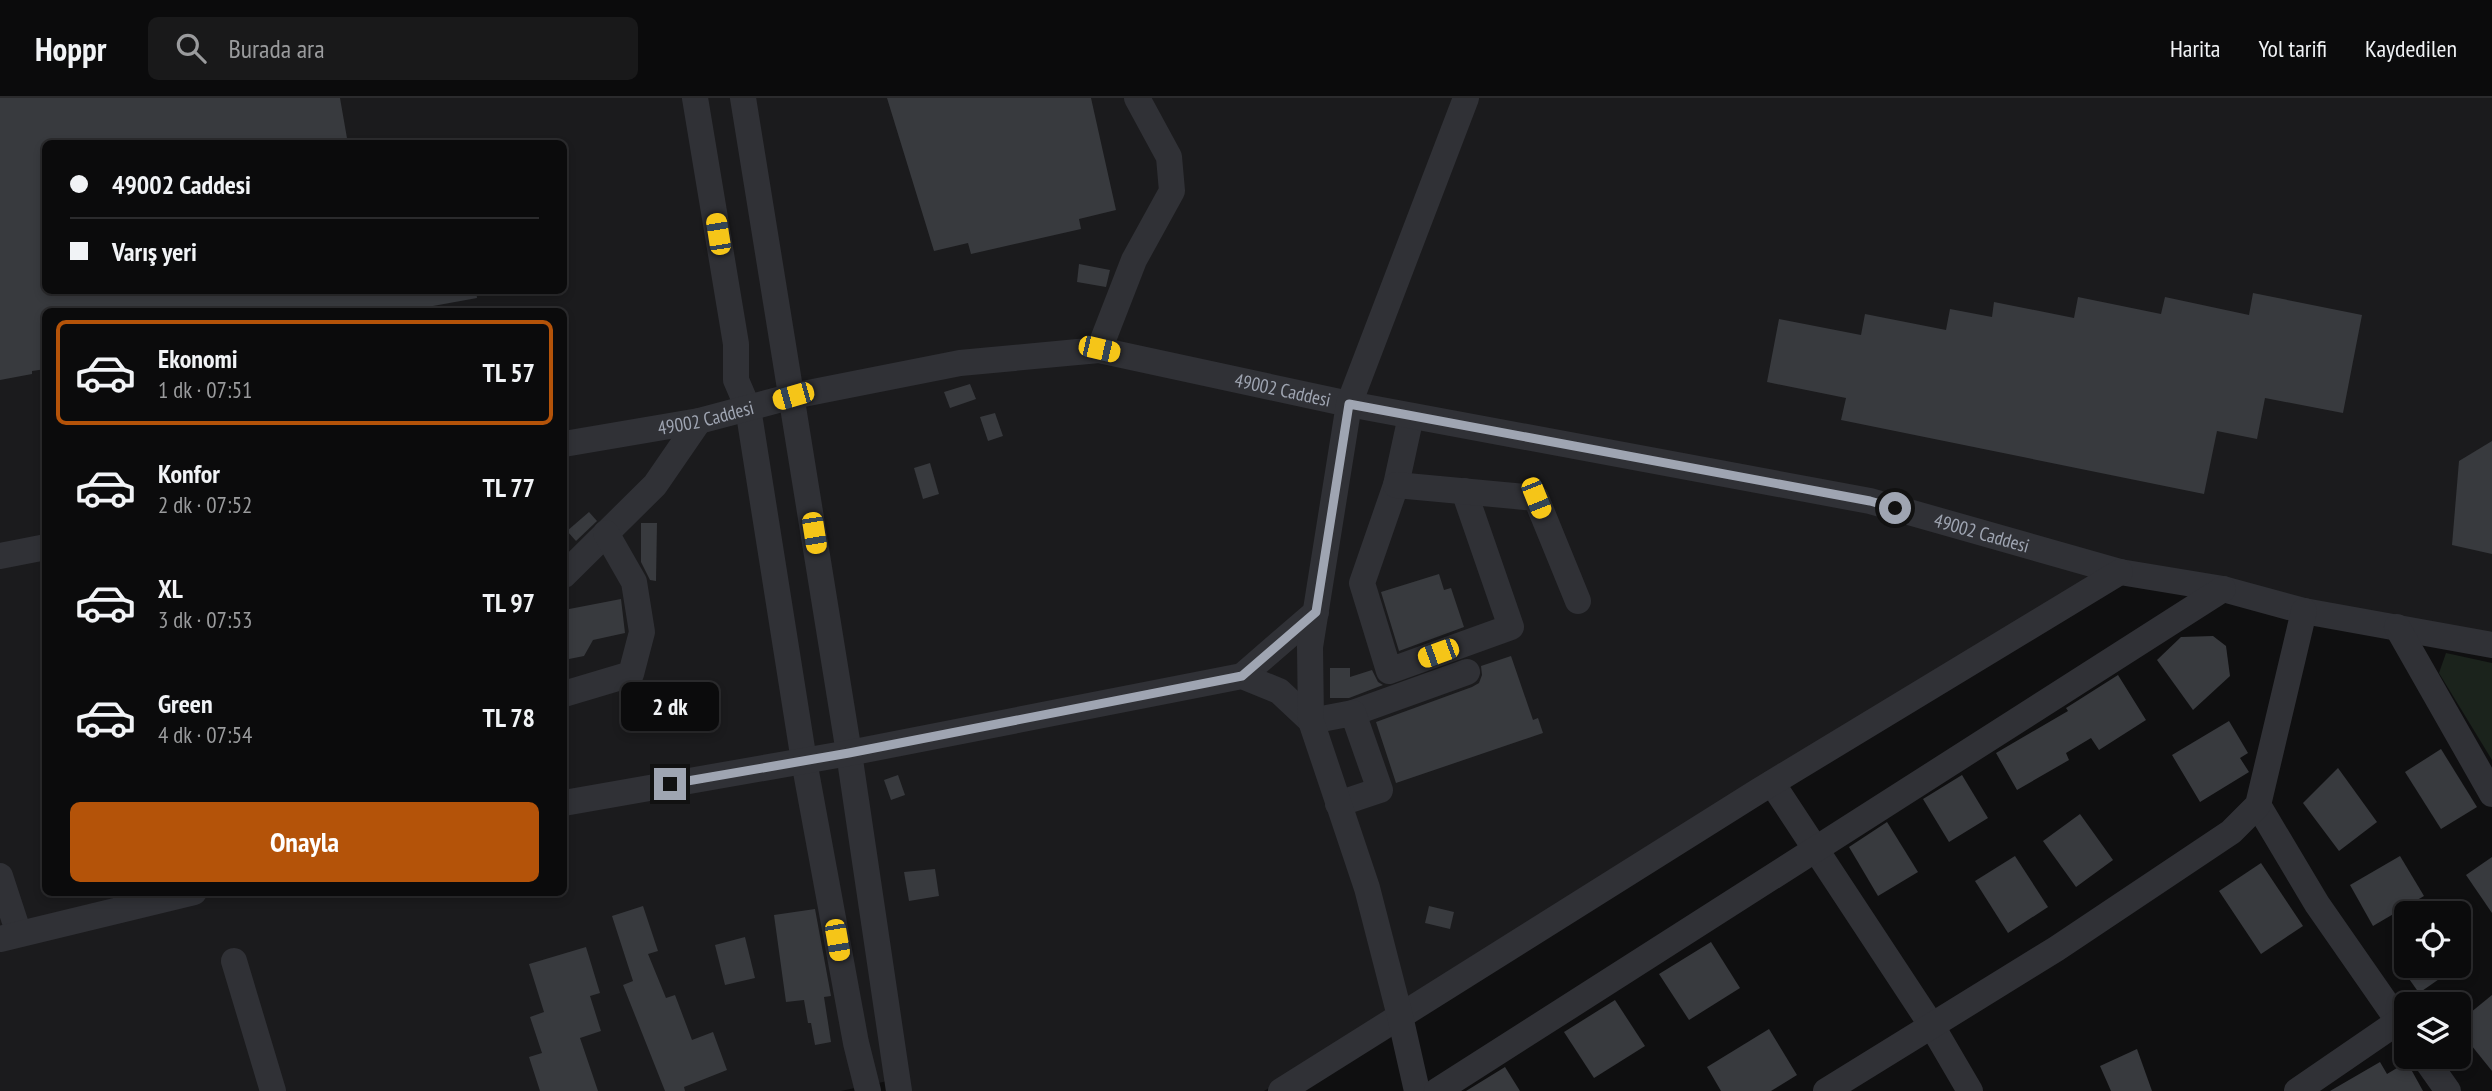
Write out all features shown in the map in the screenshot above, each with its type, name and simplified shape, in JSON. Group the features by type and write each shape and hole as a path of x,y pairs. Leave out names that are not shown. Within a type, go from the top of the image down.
{"street":[{"path":"695,98 736,344 736,380 748,408 804,761 856,1043 868,1091"},
{"path":"743,98 793,396 899,1091"},
{"path":"1099,349 1135,260 1172,191 1170,158 1137,98"},
{"path":"1417,1091 1367,888 1311,721 1310,647 1349,404 1465,98"},
{"name":"49002 Caddesi","path":"567,444 699,422 793,396 960,363 1099,349 1349,404 1870,501 2120,572 2223,589 2304,611 2492,645"},
{"path":"1411,416 1396,485 1362,583 1389,671 1511,627 1464,491"},
{"path":"567,572 655,485 699,422"},
{"path":"1396,485 1536,498 1578,601"},
{"path":"567,693 631,674 642,632 634,582 606,533"},
{"path":"0,556 42,548"},
{"path":"1281,1091 1772,783 2120,572"},
{"path":"1437,1091 2223,589"},
{"path":"1826,1091 2056,949 2231,832 2258,805 2304,611"},
{"path":"567,802 849,753 1242,676 1316,612"},
{"path":"2397,627 2492,794"},
{"path":"1311,721 1353,713 1466,672"},
{"path":"1242,676 1279,691 1311,721"},
{"path":"1338,804 1380,790 1353,713"},
{"path":"1772,783 1932,1026 1970,1091"},
{"path":"2258,805 2317,904 2394,1015"},
{"path":"0,876 9,936 177,896"},
{"path":"234,961 273,1091"},
{"path":"2297,1091 2394,1031"},
{"path":"2432,1069 2448,1091"}],"shaded area":[{"path":"0,98 2492,98 2492,646 2129,574 1264,1091 904,1091 897,1079 841,1091 0,1091"},
{"path":"2446,653 2492,663 2492,760 2439,673"}],"building":[{"path":"0,98 340,98 347,140 42,140 42,294 476,294 477,298 422,308 42,308 42,370 0,380"},
{"path":"887,98 1091,98 1116,210 1079,219 1081,229 971,254 968,243 934,251"},
{"path":"1079,264 1110,270 1106,287 1077,282"},
{"path":"2253,293 2362,315 2343,413 2265,398 2257,439 2217,431 2204,494 1841,420 1846,398 1767,382 1779,319 1861,335 1865,314 1946,330 1950,309 1992,317 1994,302 2074,318 2078,297 2161,314 2165,297 2249,315"},
{"path":"970,384 976,399 950,408 944,392"},
{"path":"995,413 1003,436 988,441 980,417"},
{"path":"2492,441 2492,554 2452,545 2459,461"},
{"path":"930,463 939,494 923,499 914,468"},
{"path":"589,512 597,521 576,541 567,531"},
{"path":"641,523 657,523 656,581 650,580 641,562"},
{"path":"1439,574 1444,590 1451,588 1464,627 1399,651 1381,592"},
{"path":"621,599 625,633 593,640 584,656 567,659 567,609"},
{"path":"2213,636 2226,646 2230,676 2193,710 2157,660 2181,637"},
{"path":"1511,656 1533,720 1538,718 1543,733 1396,783 1376,722 1472,687 1479,683 1481,666"},
{"path":"1330,668 1350,668 1350,677 1372,670 1378,682 1383,685 1349,698 1330,698"},
{"path":"2118,675 2146,720 2099,750 2091,738 2066,753 2069,760 2017,790 1996,753 2068,711 2066,708"},
{"path":"2229,721 2248,753 2240,758 2249,772 2200,802 2172,755"},
{"path":"2441,749 2477,807 2441,829 2405,772"},
{"path":"2338,768 2377,822 2339,851 2303,803"},
{"path":"898,775 905,795 891,800 884,780"},
{"path":"1962,775 1988,818 1949,842 1923,799"},
{"path":"2080,814 2113,860 2076,887 2043,841"},
{"path":"1887,822 1918,872 1878,896 1849,847"},
{"path":"2015,856 2048,907 2008,933 1975,881"},
{"path":"2400,856 2424,896 2416,901 2394,901 2394,914 2373,926 2350,885"},
{"path":"2492,857 2492,913 2466,875"},
{"path":"2261,863 2303,926 2261,954 2219,891"},
{"path":"935,869 939,896 909,901 904,872"},
{"path":"643,906 658,951 648,954 666,998 675,995 692,1040 713,1032 727,1070 684,1087 685,1091 665,1091 623,985 633,981 612,916"},
{"path":"1429,906 1454,912 1450,929 1425,923"},
{"path":"815,909 831,996 824,997 831,1042 815,1045 804,1000 786,1002 774,915"},
{"path":"745,937 755,978 725,985 715,945"},
{"path":"1711,942 1740,988 1689,1020 1659,974"},
{"path":"586,947 600,993 590,996 601,1031 580,1038 598,1091 540,1091 529,1057 542,1053 530,1017 544,1012 529,964"},
{"path":"2408,978 2441,978 2420,992"},
{"path":"2492,995 2492,1071 2471,1045 2471,1012"},
{"path":"1615,1000 1645,1046 1594,1078 1564,1032"},
{"path":"1769,1029 1797,1075 1771,1091 1721,1091 1707,1067"},
{"path":"2137,1049 2152,1091 2111,1091 2100,1066"},
{"path":"2380,1062 2387,1074 2395,1069 2411,1069 2423,1091 2330,1091"},
{"path":"1505,1067 1520,1091 1466,1091"}],"route":[{"path":"670,784 849,753 1242,676 1316,612 1349,404 1870,501 1895,508"}]}
